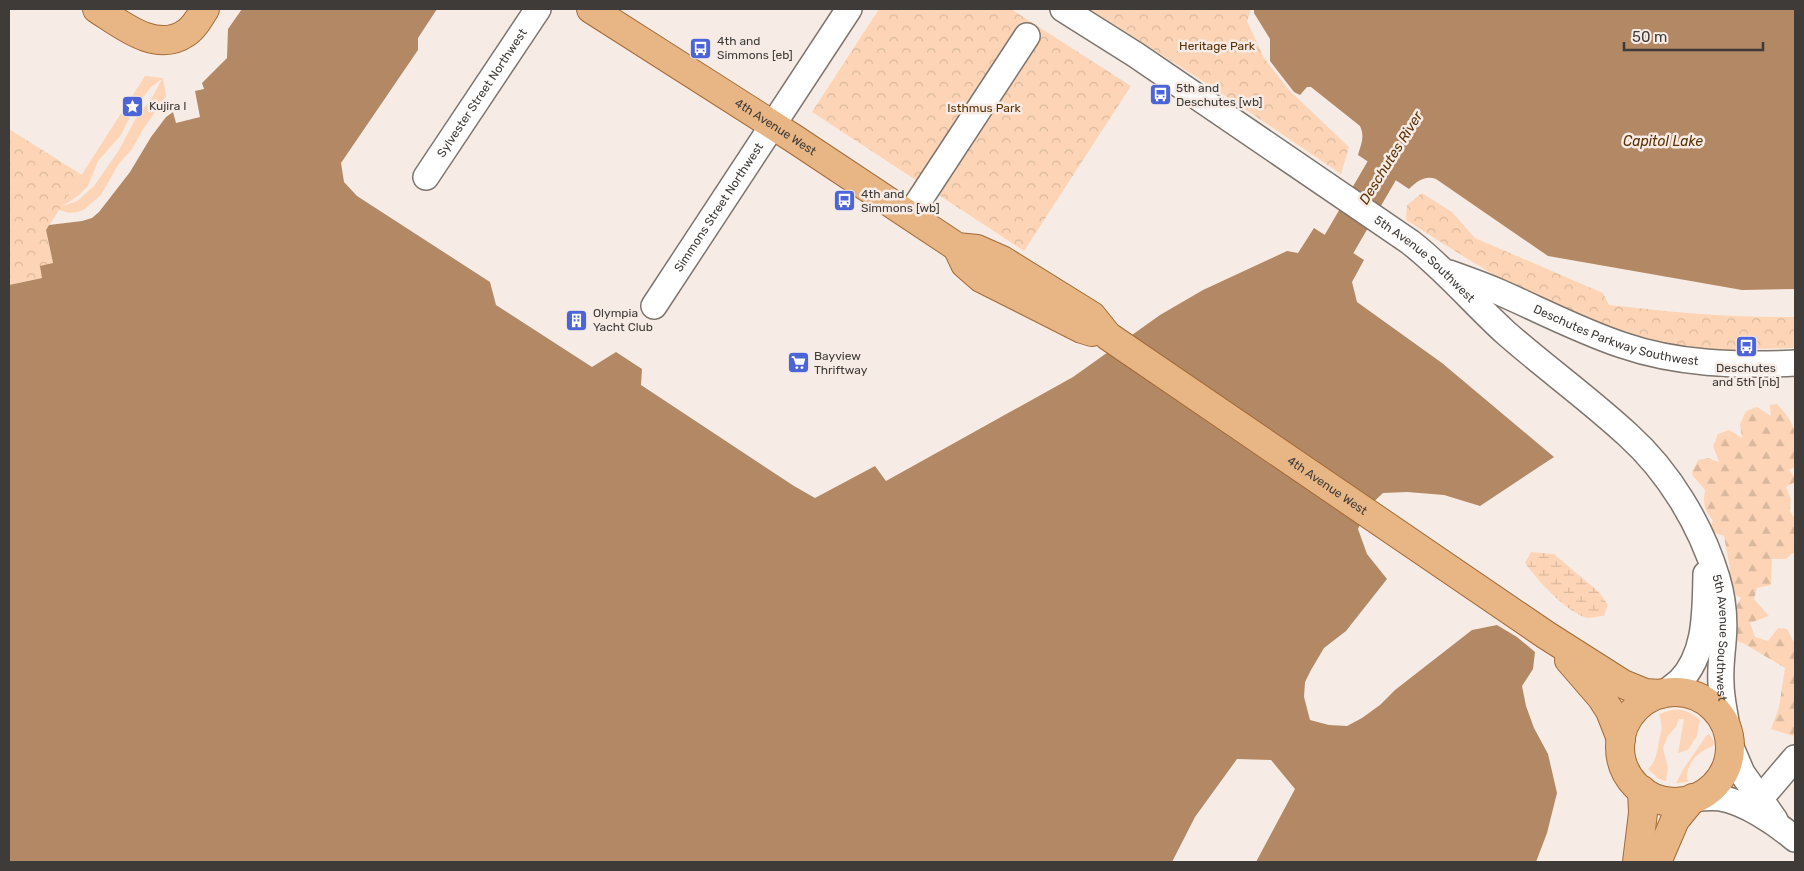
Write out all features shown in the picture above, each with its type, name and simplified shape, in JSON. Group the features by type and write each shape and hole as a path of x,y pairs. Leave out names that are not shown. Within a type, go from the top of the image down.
{"main road":[{"path":"97,9 127,28 150,39 165,40 186,33 205,9"},
{"name":"4th Avenue West","path":"590,9 957,247 977,249 1002,260 1094,327 1546,635"},
{"path":"1546,635 1623,684 1654,692 1678,692 1693,695 1708,702 1720,714 1729,736 1729,761 1722,777 1711,789 1695,798 1678,802 1659,799 1642,790 1629,776 1622,759 1621,739 1625,724 1634,710 1654,692"},
{"path":"1546,635 1601,697 1610,711 1621,739"},
{"path":"1637,862 1643,813 1642,790"},
{"path":"1657,862 1675,820 1695,798"}],"street":[{"name":"Sylvester Street Northwest","path":"426,177 538,9"},
{"name":"Simmons Street Northwest","path":"654,306 849,9"},
{"name":"5th Avenue Southwest","path":"1064,9 1136,55 1394,230 1444,271 1471,301 1506,333 1629,436 1653,462 1673,488 1690,515 1707,549 1718,579 1722,598 1724,639 1720,684 1729,736"},
{"path":"908,216 1027,36"},
{"name":"Deschutes Parkway Southwest","path":"1444,271 1623,346 1691,361 1762,365 1795,363"},
{"name":"5th Avenue Southwest","path":"1654,692 1680,680 1691,666 1698,651 1703,632 1707,549"},
{"path":"1729,736 1742,773 1786,832"},
{"path":"1760,799 1795,758"},
{"path":"1695,798 1728,800 1786,832"}],"green space":[{"name":"Isthmus Park","path":"879,9 1011,9 1131,86 1024,251 812,112"},
{"name":"Heritage Park","path":"1090,9 1251,9 1247,21 1264,58 1289,90 1349,147 1341,174 1212,87"},
{"path":"145,76 163,78 166,96 132,149 118,165 101,195 85,209 78,212 69,213 59,210","holes":["162,79 150,101 137,116 119,150 94,186 77,201 63,206 88,186 98,161 121,135 134,109 150,88"]},
{"path":"9,129 82,175 46,230 53,264 42,278 9,285"},
{"path":"1422,193 1452,212 1475,238 1603,293 1609,305 1702,314 1795,317 1795,348 1701,351 1660,345 1621,334 1583,320 1510,284 1406,220 1407,205"},
{"path":"1777,404 1790,420 1795,433 1795,467 1789,470 1795,478 1795,482 1786,487 1791,499 1790,511 1795,519 1795,551 1786,559 1772,559 1771,585 1757,588 1754,599 1769,616 1750,623 1755,637 1768,641 1778,628 1787,629 1795,644 1795,733 1793,736 1771,729 1779,707 1785,668 1743,643 1729,639 1727,622 1737,612 1736,607 1741,598 1724,588 1723,579 1730,569 1724,536 1709,531 1713,520 1705,507 1705,490 1693,476 1692,472 1698,460 1708,458 1719,462 1713,446 1718,434 1729,430 1742,438 1740,424 1746,411 1757,407 1771,416 1770,405"},
{"path":"1531,552 1554,554 1599,592 1608,605 1604,616 1588,618 1571,610 1562,603 1544,586 1525,563"},
{"path":"1672,710 1687,712 1700,720 1697,736 1688,750 1678,753 1684,719 1679,719 1676,727 1668,736 1663,748 1668,768 1666,781 1659,779 1648,769 1654,761 1658,747 1661,728 1659,714"},
{"path":"1709,734 1713,740 1713,746 1702,751 1690,764 1687,776 1688,782 1676,783 1684,768"}],"water":[{"path":"242,9 437,9 418,38 418,50 341,163 344,182 357,196 490,282 496,305 592,367 616,352 642,369 641,385 815,498 875,466 886,481 1073,377 1160,315 1203,290 1287,251 1298,253 1314,228 1364,260 1352,282 1357,302 1442,363 1554,457 1480,506 1444,495 1407,492 1383,493 1367,508 1358,529 1367,554 1387,579 1346,631 1324,648 1311,670 1305,682 1304,697 1310,720 1329,725 1347,726 1362,718 1472,630 1497,625 1517,637 1535,652 1533,669 1522,686 1526,706 1534,728 1548,754 1557,793 1547,833 1536,862 1256,862 1295,789 1271,760 1237,759 1195,817 1172,862 9,862 9,285 42,278 40,266 53,263 46,230 49,225 82,221 92,218 99,212 130,172 151,137 166,117 173,112 176,123 200,117 195,91 204,89 202,83 227,58 228,29"},
{"name":"Capitol Lake","path":"1254,9 1795,9 1795,289 1742,290 1548,256 1436,179 1428,178 1421,180 1409,189 1358,155 1362,137 1360,126 1311,87 1307,87 1300,95 1294,92 1270,61 1270,39 1254,13"}],"waterway":[{"name":"Deschutes River","path":"1339,244 1405,131"}],"place":[{"name":"4th and Simmons [eb]","path":"701,48"},
{"name":"5th and Deschutes [wb]","path":"1160,95"},
{"name":"Kujira I","path":"133,106"},
{"name":"4th and Simmons [wb]","path":"845,201"},
{"name":"Olympia Yacht Club","path":"577,320"},
{"name":"Deschutes and 5th [nb]","path":"1746,347"},
{"name":"Bayview Thriftway","path":"798,363"}]}
